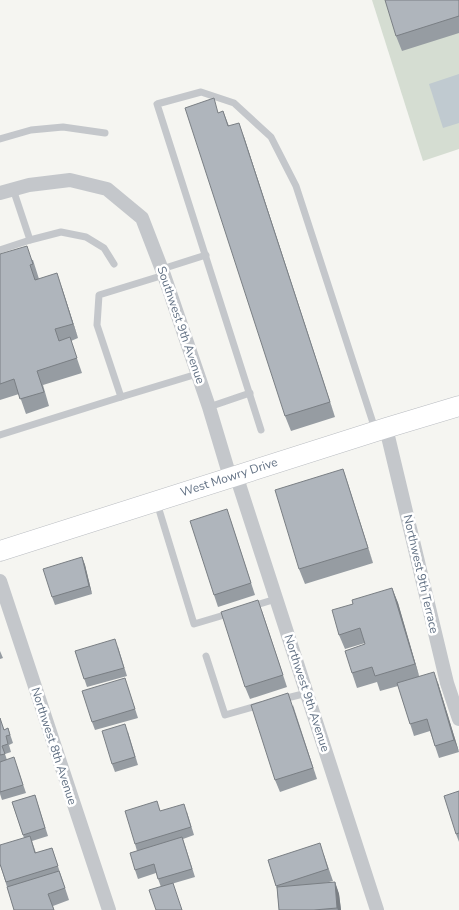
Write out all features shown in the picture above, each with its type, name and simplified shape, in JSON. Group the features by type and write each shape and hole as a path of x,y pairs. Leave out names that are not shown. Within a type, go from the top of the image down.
{"street":[{"name":"Southwest 9th Avenue","path":"3,192 29,184 70,180 107,189 142,218 163,272 233,476"},
{"name":"West Mowry Drive","path":"0,551 381,429 459,406"},
{"name":"Northwest 9th Terrace","path":"381,429 447,683 459,719"},
{"name":"Northwest 9th Avenue","path":"233,476 276,599 377,910"},
{"name":"Northwest 8th Avenue","path":"0,581 3,601 109,910"}],"lane":[{"path":"261,430 158,104 201,92 234,103 271,137 296,186 381,429"},
{"path":"0,139 31,130 63,127 105,133"},
{"path":"3,192 30,240"},
{"path":"0,250 61,232 86,237 104,248 114,264"},
{"path":"121,397 98,325 99,295 206,255"},
{"path":"0,435 198,374"},
{"path":"209,407 250,393"},
{"path":"156,501 194,624 240,610"},
{"path":"249,608 276,599"},
{"path":"206,656 226,715 270,703"},
{"path":"280,700 306,692"}],"shaded area":[{"path":"372,0 459,0 459,149 423,161"},
{"path":"459,74 459,123 443,128 429,84"}],"building":[{"path":"385,0 459,0 459,16 396,36"},
{"path":"214,98 218,113 223,111 228,126 239,123 330,402 285,416 185,108"},
{"path":"27,246 33,264 30,265 35,280 57,273 73,324 55,329 59,341 70,337 77,358 37,371 44,392 20,399 14,379 0,384 0,254"},
{"path":"343,469 368,548 299,569 275,490"},
{"path":"227,509 251,583 214,595 190,521"},
{"path":"82,557 89,586 52,597 43,569"},
{"path":"392,588 415,664 375,676 372,667 352,673 345,651 365,644 360,628 339,635 332,610 353,604 352,600"},
{"path":"258,600 283,675 245,687 221,612"},
{"path":"115,639 124,668 84,679 75,651"},
{"path":"434,672 454,740 435,746 427,719 410,724 397,683"},
{"path":"125,678 135,709 92,722 82,691"},
{"path":"288,693 313,768 275,780 251,705"},
{"path":"0,718 4,730 8,728 10,735 6,736 8,744 2,746 5,754 0,755"},
{"path":"125,724 135,757 112,764 102,731"},
{"path":"14,757 23,785 0,792 0,762"},
{"path":"459,791 459,833 456,834 444,796"},
{"path":"35,795 45,828 23,835 12,802"},
{"path":"157,801 160,811 184,804 191,827 135,844 125,811"},
{"path":"30,836 35,853 52,848 58,866 6,882 0,864 0,845"},
{"path":"182,837 192,869 158,879 154,864 135,870 130,853"},
{"path":"320,843 328,869 276,886 268,860"},
{"path":"59,871 65,888 48,894 54,910 14,910 7,887"},
{"path":"335,882 337,908 279,910 277,887"},
{"path":"173,883 182,910 156,910 149,890"}]}
